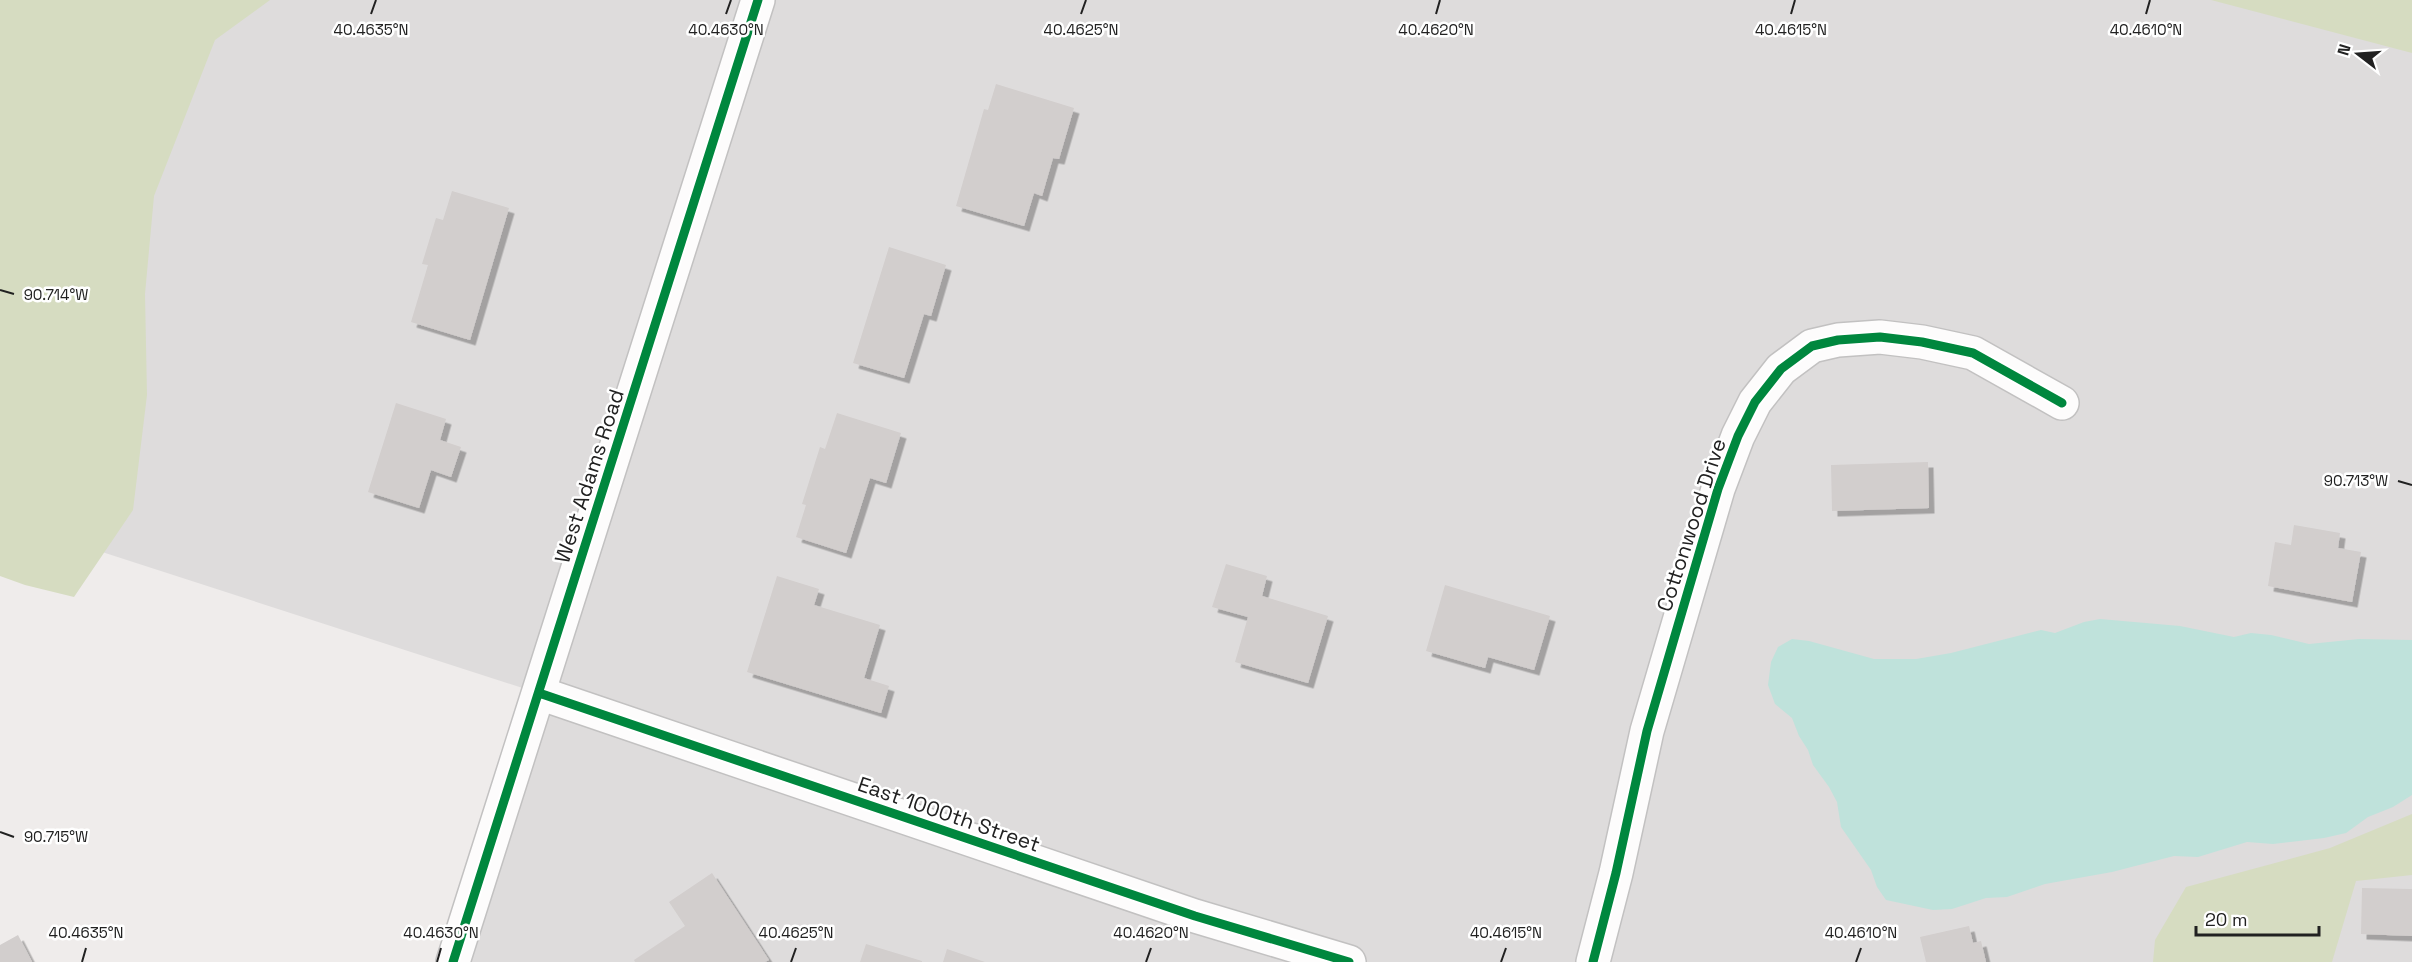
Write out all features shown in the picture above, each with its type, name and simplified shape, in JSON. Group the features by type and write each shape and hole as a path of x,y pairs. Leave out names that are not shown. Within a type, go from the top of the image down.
{"street":[{"name":"West Adams Road","path":"453,962 758,0"},
{"name":"Cottonwood Drive","path":"1593,962 1616,873 1647,731 1718,489 1738,436 1755,402 1781,369 1812,346 1838,340 1880,337 1922,342 1973,353 2062,403"},
{"name":"East 1000th Street","path":"539,693 1195,916 1349,962"}],"shaded area":[{"path":"0,0 2412,0 2412,962 453,962 538,693 0,519"}],"green space":[{"path":"0,0 270,0 215,40 154,196 145,294 147,395 133,510 74,597 25,585 0,576"},
{"path":"2211,0 2412,0 2412,53"},
{"path":"2412,814 2412,875 2356,881 2332,962 2153,962 2155,940 2186,887 2330,848"}],"water":[{"path":"2100,619 2180,626 2234,637 2251,633 2271,635 2309,644 2359,639 2412,640 2412,795 2393,807 2368,817 2346,833 2324,838 2273,844 2247,842 2198,857 2174,856 2112,872 2045,884 2007,897 1986,898 1952,909 1933,910 1886,900 1877,887 1871,870 1841,827 1837,802 1813,765 1792,718 1775,704 1768,685 1771,662 1778,647 1792,639 1809,641 1874,659 1916,659 1951,653 2041,630 2055,633 2084,622"}],"building":[{"path":"996,84 1074,108 1059,159 1053,158 1042,196 1034,193 1024,226 956,206 984,109 988,110"},
{"path":"452,191 509,208 470,340 411,322 428,265 422,264 436,218 443,220"},
{"path":"889,247 946,265 931,316 924,314 904,378 853,363"},
{"path":"396,403 446,419 440,440 461,447 451,477 431,470 419,508 368,492"},
{"path":"837,413 901,433 886,483 870,478 846,553 796,537 806,505 802,504 820,447 825,449"},
{"path":"1928,462 1929,508 1832,511 1831,465"},
{"path":"2294,525 2340,533 2338,548 2361,552 2352,602 2268,586 2275,542 2291,545"},
{"path":"1226,564 1267,576 1262,596 1328,616 1308,683 1235,662 1248,617 1212,607"},
{"path":"777,576 819,589 814,605 880,625 864,678 889,686 881,713 747,672"},
{"path":"1445,585 1550,616 1534,670 1488,657 1485,668 1426,651"},
{"path":"712,873 769,960 765,962 635,962 634,960 685,926 669,902"},
{"path":"2362,888 2412,889 2412,936 2361,934"},
{"path":"1969,926 1973,943 1981,941 1986,962 1926,962 1920,937"},
{"path":"18,935 32,962 0,962 0,945"},
{"path":"866,944 922,961 922,962 860,962"},
{"path":"947,949 985,962 943,962"}],"cycle path":[{"path":"453,962 758,0"},
{"path":"1593,962 1616,873 1647,731 1718,489 1738,436 1755,402 1781,369 1812,346 1838,340 1880,337 1922,342 1973,353 2062,403"},
{"path":"539,693 1195,916 1349,962"}]}
